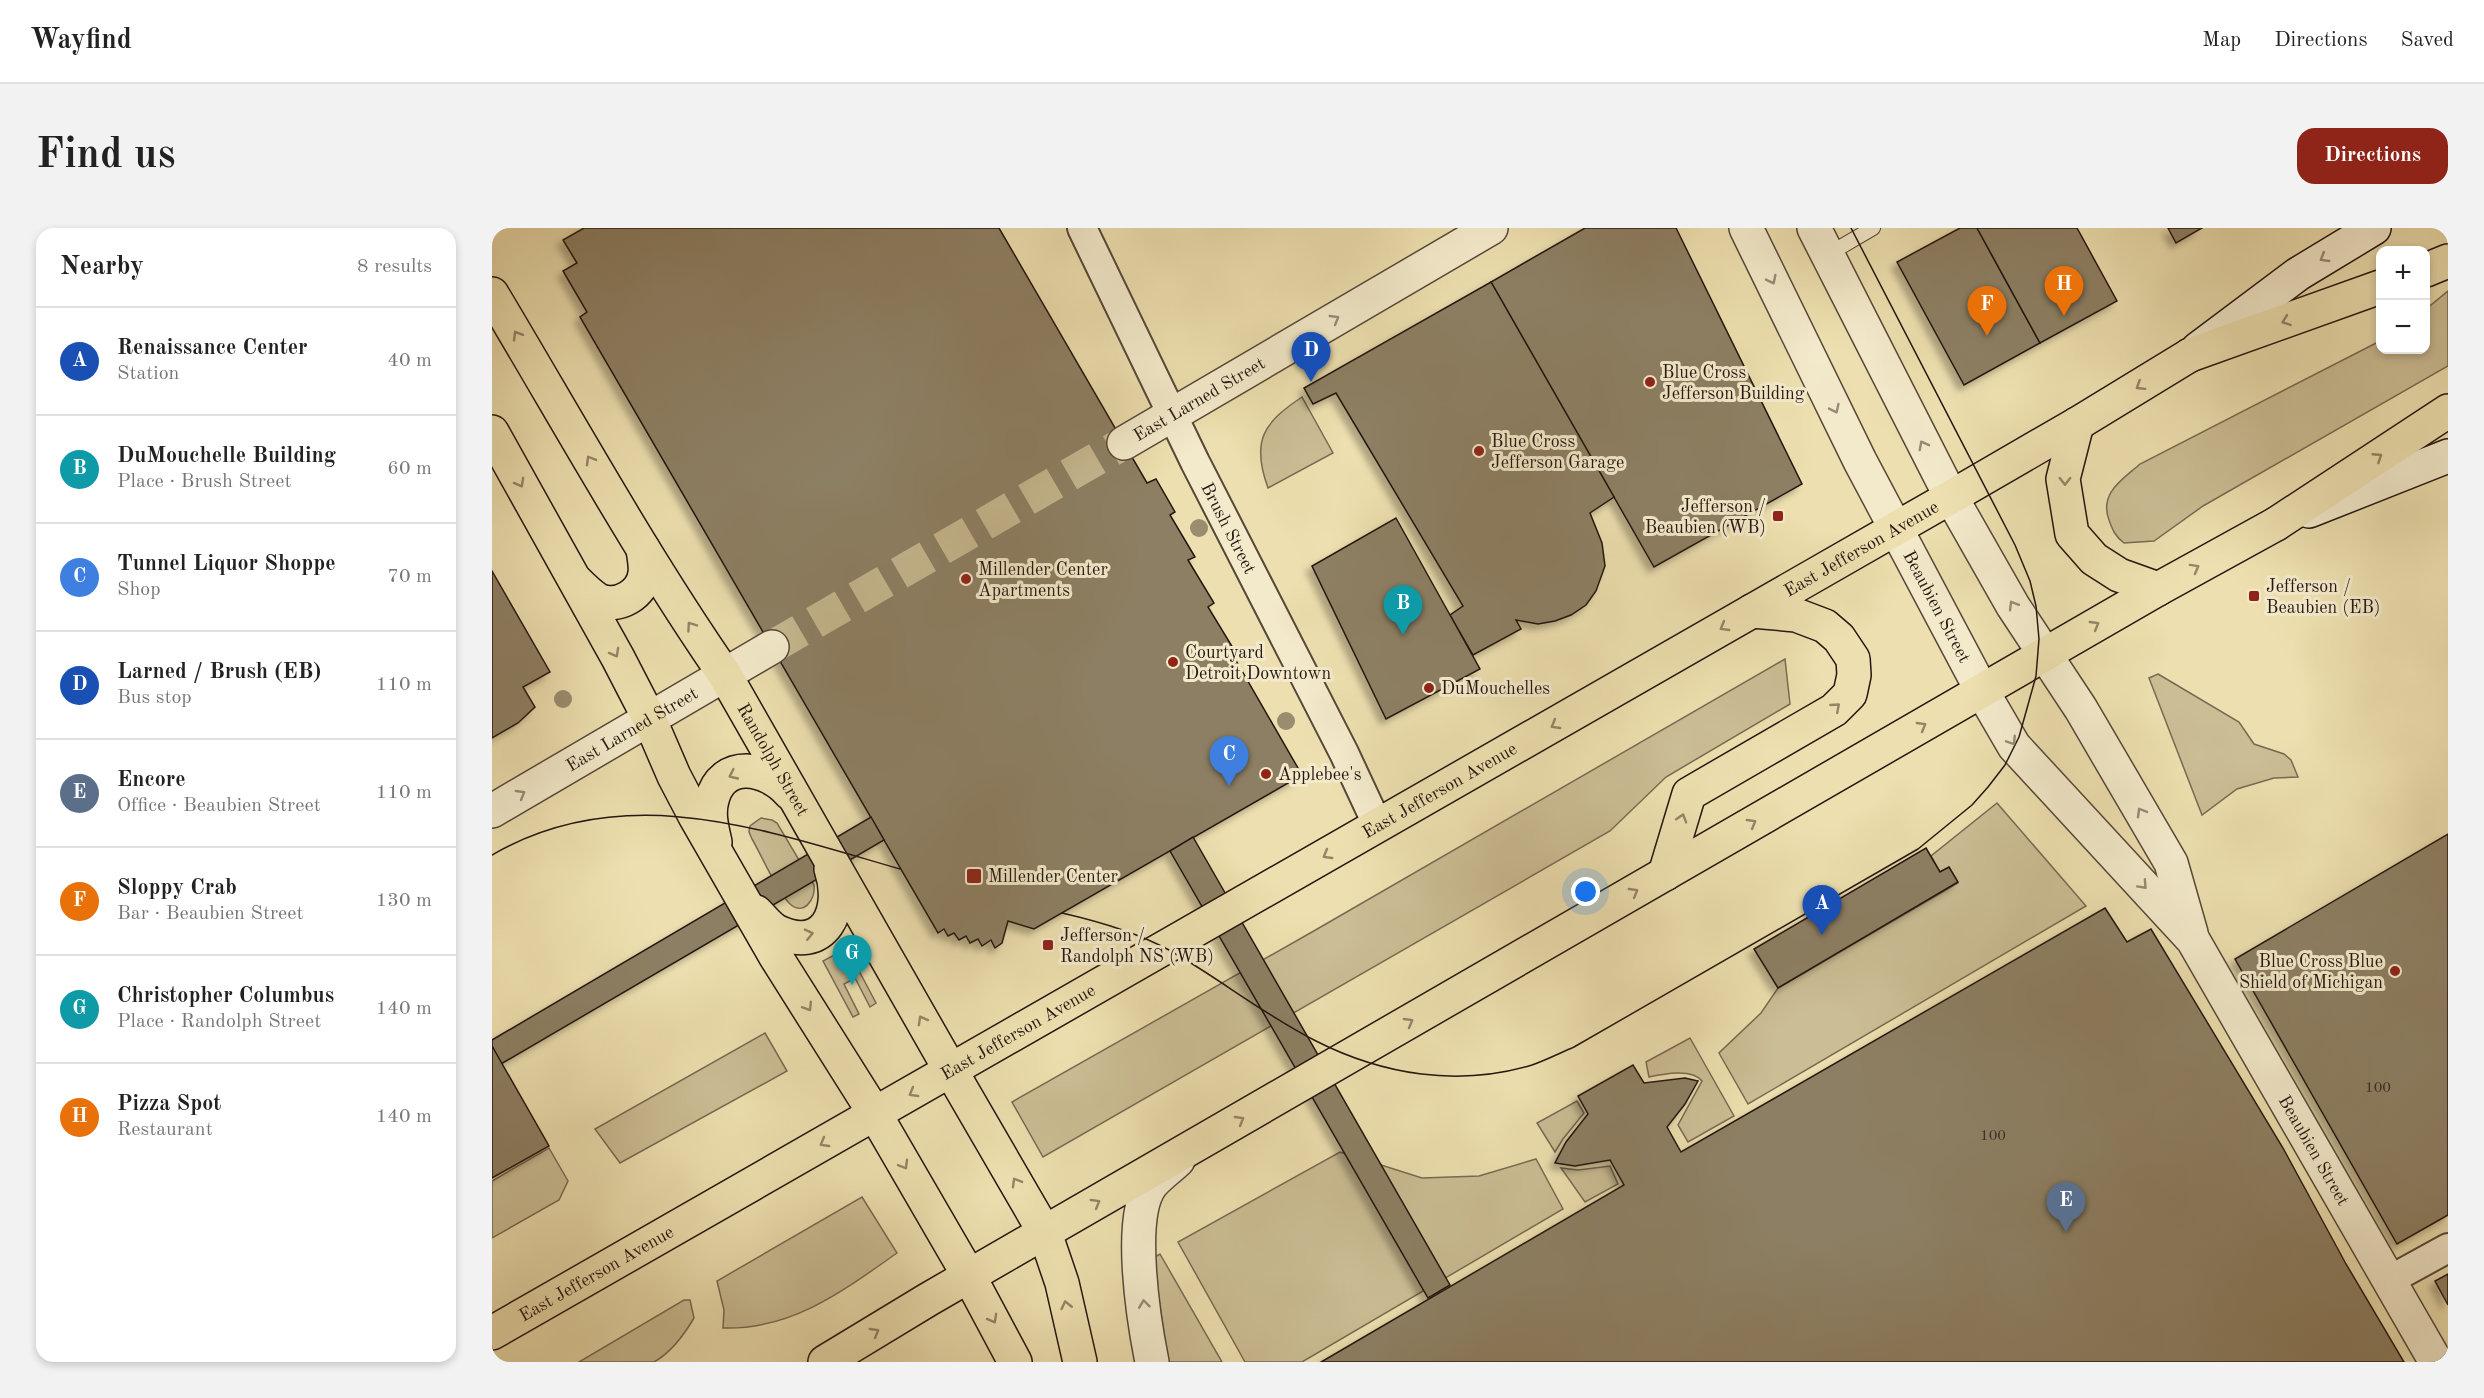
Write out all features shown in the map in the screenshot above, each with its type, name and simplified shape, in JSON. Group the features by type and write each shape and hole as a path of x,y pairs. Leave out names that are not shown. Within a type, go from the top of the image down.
{"main road":[{"path":"2430,268 2448,261"},
{"path":"2190,355 2376,288"},
{"name":"Randolph Street","path":"492,294 643,549 685,617 725,675 1045,1233 1062,1283 1080,1362"},
{"name":"East Jefferson Avenue","path":"492,1333 1896,529 2077,424 2190,355"},
{"path":"825,1362 969,1276 2158,588 2276,524 2448,411"},
{"path":"2077,424 2063,479 2072,534 2094,559 2119,575 2158,588"},
{"path":"492,432 649,718 674,776 776,957 875,1114 969,1276 1015,1362"},
{"path":"575,580 600,600 615,603 630,598 640,587 645,574 643,549"},
{"path":"1665,874 1689,794 1834,710 1850,694 1854,675 1853,659 1839,638 1826,626 1796,615 1752,611"},
{"path":"716,848 710,821 711,801 717,786 737,771 751,770 767,774 781,782 799,803"},
{"path":"745,899 774,930 789,936 816,934 831,920 836,906 837,890 826,851"}],"street":[{"name":"Brush Street","path":"1082,228 1172,414 1344,753 1378,826"},
{"name":"East Larned Street","path":"1124,443 1491,228"},
{"name":"Beaubien Street","path":"1746,228 1896,529 1982,691 2014,746 2193,940 2436,1362"},
{"name":"East Jefferson Avenue","path":"2190,355 2298,274 2374,228"},
{"name":"Beaubien Street","path":"1820,242 1951,497 2013,606 2081,709 2171,863 2193,940"},
{"path":"2276,524 2448,456"},
{"name":"East Larned Street","path":"492,811 772,647"},
{"path":"1152,1362 1139,1264 1140,1212 1152,1185 1189,1149"},
{"path":"2388,1281 2448,1248"}],"lane":[{"path":"1820,242 1873,228"}],"shaded area":[{"path":"2448,291 2448,366 2203,506 2154,541 2124,543 2116,536 2109,520 2107,502 2114,488 2140,464 2376,343 2376,354 2430,354 2430,306"},
{"path":"1302,397 1333,453 1268,488 1261,458 1264,435 1278,416"},
{"path":"1785,659 1790,704 1666,777 1610,831 1043,1157 1012,1102"},
{"path":"2158,674 2239,722 2254,744 2284,754 2291,760 2298,777 2274,778 2237,789 2202,815 2149,678"},
{"path":"1997,803 2086,906 1748,1104 1719,1053 1761,1013 1778,988 1958,883 1949,867 1940,872 1931,856"},
{"path":"761,818 777,823 814,885 813,896 808,905 794,907 774,882 749,832 750,826"},
{"path":"847,948 876,1003 870,1007 855,978 844,984 859,1014 853,1017 823,961"},
{"path":"765,1033 787,1071 620,1163 595,1129"},
{"path":"1690,1038 1734,1116 1688,1142 1678,1125 1702,1081 1685,1073 1649,1077 1646,1062"},
{"path":"1577,1101 1584,1113 1555,1152 1537,1123"},
{"path":"549,1148 568,1181 559,1200 492,1238 492,1181"},
{"path":"1340,1152 1422,1178 1479,1176 1536,1159 1563,1209 1302,1362 1245,1362 1178,1242"},
{"path":"1610,1166 1618,1184 1585,1202 1561,1168 1578,1170"},
{"path":"862,1197 897,1253 816,1306 772,1322 748,1327 723,1328 724,1310 717,1281"},
{"path":"1160,1254 1222,1362 1168,1362 1153,1258"},
{"path":"684,1300 690,1300 694,1318 677,1343 654,1362 579,1362"}],"building":[{"name":"Millender Center Apartments","path":"584,228 999,228 1147,483 1156,479 1175,512 1170,515 1195,557 1188,560 1214,603 1208,607 1302,775 1034,929 1008,921 1002,943 995,948 991,940 982,946 978,939 970,943 966,936 959,940 954,933 948,936 944,929 938,933 580,317 587,312 563,271 577,263 563,240"},
{"name":"Blue Cross Jefferson Building","path":"1585,228 1676,228 1802,484 1654,567 1491,282"},
{"path":"1960,228 1977,228 2040,343 1964,385 1897,262"},
{"path":"1977,228 2077,228 2117,301 2040,343"},
{"path":"2168,228 2202,228 2176,243"},
{"name":"Blue Cross Jefferson Garage","path":"1491,282 1614,497 1590,513 1602,543 1605,566 1596,591 1586,605 1571,615 1555,621 1538,624 1516,620 1521,629 1473,655 1450,615 1463,606 1336,393 1313,404 1304,388"},
{"path":"1396,518 1480,669 1386,719 1312,566"},
{"path":"492,571 550,672 523,687 535,707 518,723 492,738"},
{"path":"871,817 884,840 501,1064 492,1046 492,1040"},
{"path":"2448,834 2448,1215 2397,1244 2235,959"},
{"path":"1193,837 1450,1285 1428,1298 1170,851"},
{"path":"1926,848 1940,872 1949,867 1958,882 1778,988 1754,949"},
{"path":"2105,908 2127,942 2151,929 2283,1148 2346,1264 2404,1362 1321,1362 1624,1185 1610,1160 1575,1166 1555,1163 1566,1142 1588,1114 1578,1096 1633,1065 1644,1083 1685,1078 1698,1081 1685,1104 1667,1127 1681,1152"},
{"path":"492,1046 549,1146 492,1178"},
{"path":"2448,1274 2448,1305 2435,1281"}],"tunnel":[{"path":"772,647 1124,443"}],"tram line":[{"path":"1062,913 1116,928 1169,950 1297,1031 1341,1053 1394,1069 1421,1074 1449,1076 1504,1072 1532,1065 1574,1047 1918,849 1972,805 2005,765 2019,737 2036,676 2039,639 2036,606 2030,581 2015,545 1851,228"},
{"path":"492,855 542,832 593,819 644,815 695,818 746,827 900,869"}],"place":[{"name":"Pizza Spot","path":"2064,316"},
{"name":"Sloppy Crab","path":"1987,336"},
{"name":"Larned / Brush (EB)","path":"1311,382"},
{"name":"Blue Cross Jefferson Building","path":"1650,382"},
{"name":"Blue Cross Jefferson Garage","path":"1479,451"},
{"name":"Jefferson / Beaubien (WB)","path":"1778,516"},
{"name":"Millender Center Apartments","path":"966,579"},
{"name":"Jefferson / Beaubien (EB)","path":"2254,596"},
{"name":"DuMouchelle Building","path":"1403,635"},
{"name":"Courtyard Detroit Downtown","path":"1173,662"},
{"name":"DuMouchelles","path":"1429,688"},
{"name":"Applebee's","path":"1266,774"},
{"name":"Tunnel Liquor Shoppe","path":"1229,786"},
{"name":"Millender Center","path":"974,876"},
{"name":"Renaissance Center","path":"1822,935"},
{"name":"Jefferson / Randolph NS (WB)","path":"1048,945"},
{"name":"Blue Cross Blue Shield of Michigan","path":"2395,971"},
{"name":"Christopher Columbus","path":"852,985"},
{"name":"Encore","path":"2066,1232"}]}
